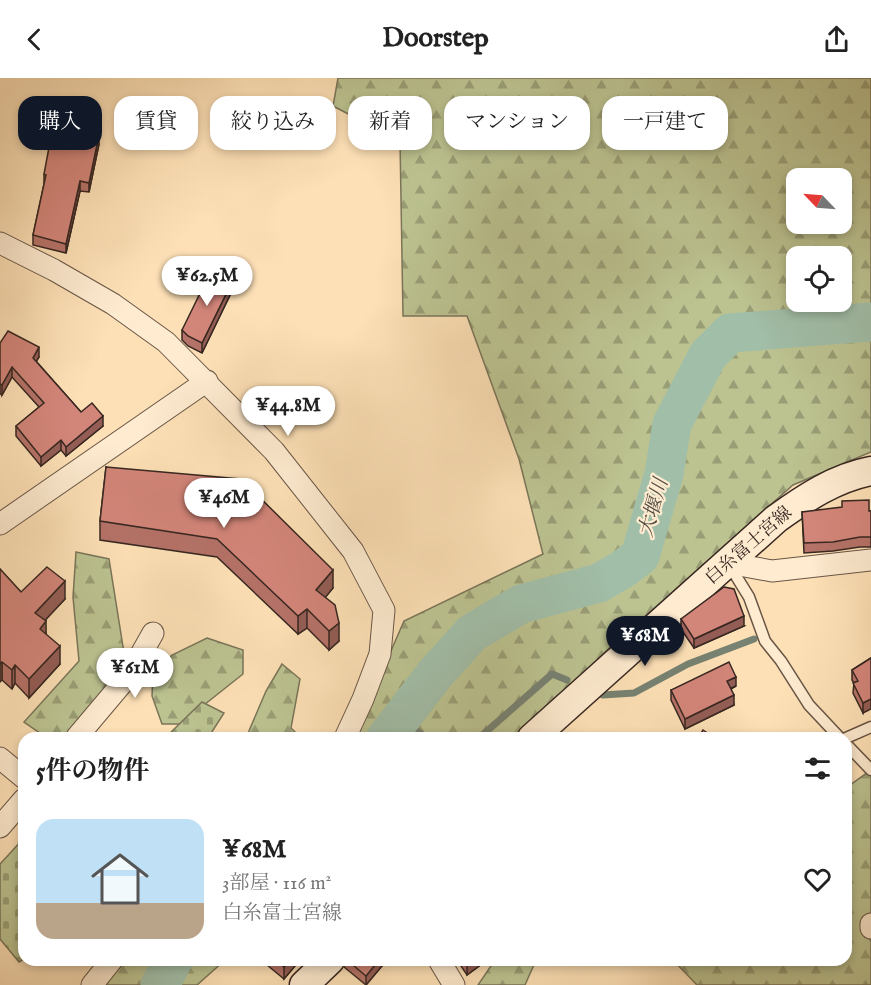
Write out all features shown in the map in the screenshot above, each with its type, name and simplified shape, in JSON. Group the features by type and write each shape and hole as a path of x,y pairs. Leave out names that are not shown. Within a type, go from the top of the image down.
{"main road":[{"name":"白糸富士宮線","path":"539,732 776,519 814,493 856,474 871,471"},
{"path":"304,985 324,966"}],"street":[{"path":"0,243 54,270 112,304 166,342 274,451 346,542 369,579 384,610 380,654 348,732"},
{"path":"0,524 207,381"},
{"path":"728,563 772,571 871,560"},
{"path":"81,732 130,674 153,633"},
{"path":"0,758 18,773"},
{"path":"0,827 18,806"},
{"path":"92,985 107,966"},
{"path":"443,966 454,985"}],"lane":[{"path":"728,563 749,597 765,641 781,661 808,705 834,732"},
{"path":"852,735 871,727"},
{"path":"852,750 871,769"}],"green space":[{"path":"338,78 871,78 871,452 793,485 605,652 525,732 356,732 404,621 543,554 519,459 467,316 403,316 400,150 432,150 432,96 348,96 348,114 336,108 335,96"},
{"path":"76,552 109,559 124,653 121,685 74,732 38,732 24,722 79,661 73,597"},
{"path":"207,638 243,650 243,674 180,724 162,724 152,696 153,674 172,655"},
{"path":"282,664 300,679 291,728 295,732 249,732 266,691"},
{"path":"202,702 224,713 212,732 171,732"},
{"path":"871,770 871,920 863,920 871,942 871,985 697,985 679,966 852,966 852,784"},
{"path":"18,844 18,961 0,939 0,864"},
{"path":"121,966 218,966 197,985 104,985"},
{"path":"491,966 533,966 525,985 478,985"}],"building":[{"path":"48,150 96,150 89,183 80,181 66,244 33,235 46,175 44,174"},
{"path":"211,271 232,282 202,343 182,330"},
{"path":"8,331 39,347 33,358 81,412 92,403 103,416 66,447 61,440 41,457 16,426 44,403 12,367 2,385 0,384 0,343"},
{"path":"106,467 241,479 333,570 316,590 335,605 339,623 329,631 307,609 298,616 217,539 100,521"},
{"path":"869,500 871,537 804,543 802,512 842,507 842,501"},
{"path":"47,567 65,581 35,613 46,621 40,629 60,646 29,679 15,665 12,670 2,662 0,664 0,569 21,592"},
{"path":"724,587 734,589 744,616 694,639 681,619"},
{"path":"871,658 871,699 863,703 853,683 858,681 852,670"},
{"path":"729,662 736,677 727,681 734,695 685,719 671,690"},
{"path":"354,966 374,966 366,976"}],"waterway":[{"name":"大堰川","path":"391,732 435,674 472,633 521,604 599,583 640,556 664,474 672,424 708,355 730,333 871,322"},
{"path":"603,695 634,693 688,664 754,639"},
{"path":"486,732 552,674 567,680"},
{"path":"401,720 418,732"},
{"name":"大堰川","path":"160,985 170,966"}]}
